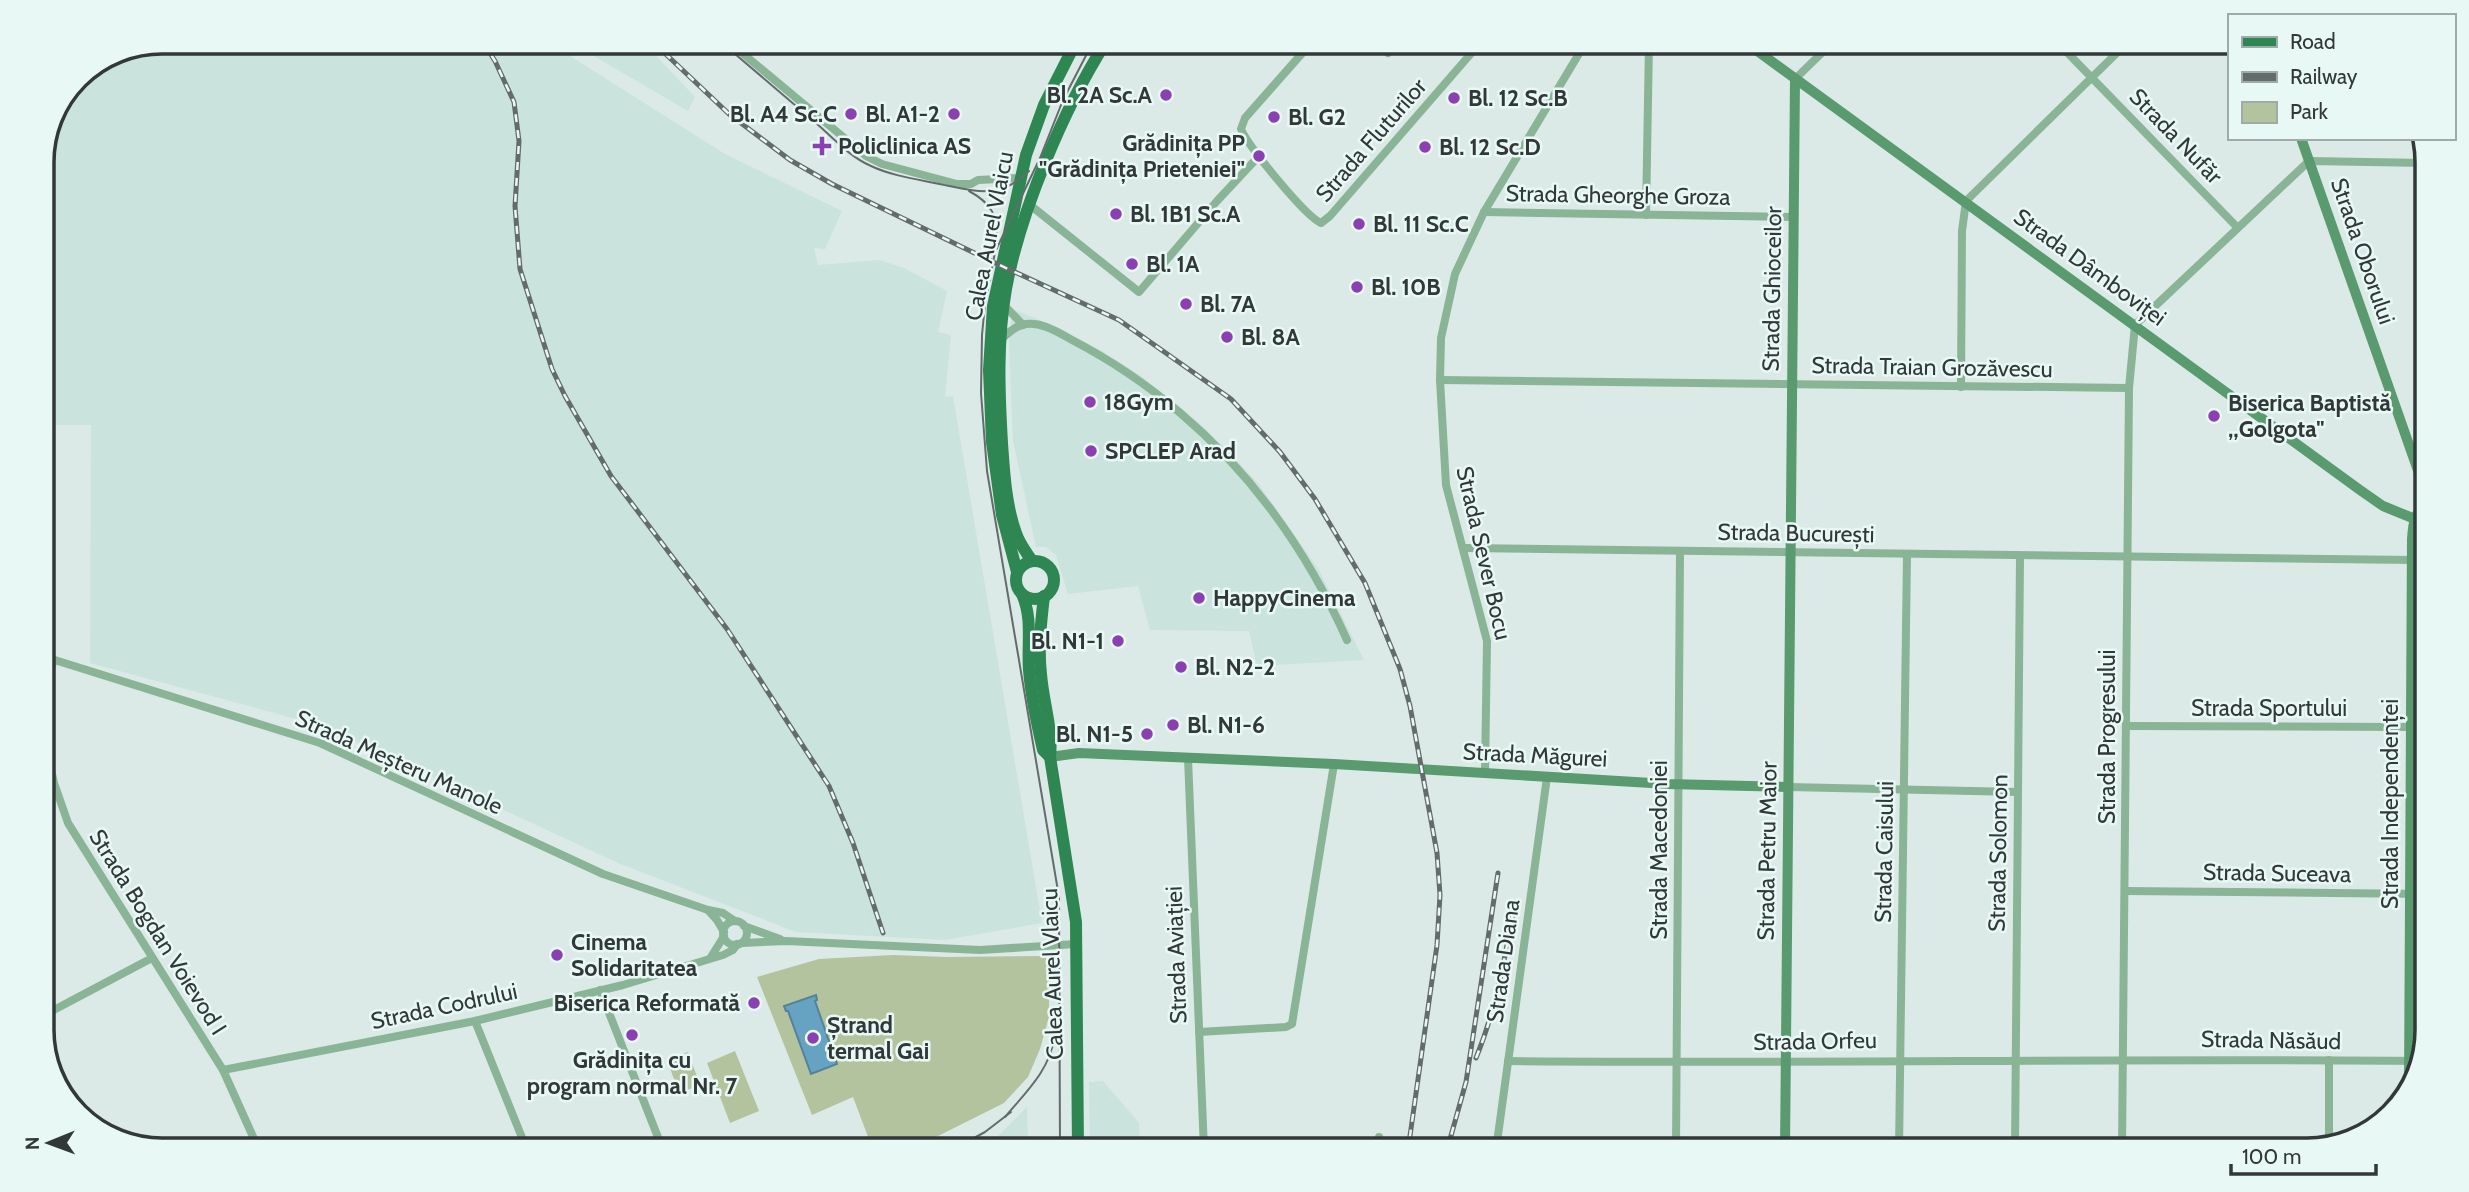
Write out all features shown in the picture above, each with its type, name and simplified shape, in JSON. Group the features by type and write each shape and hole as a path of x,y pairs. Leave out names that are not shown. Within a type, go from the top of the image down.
{"main road":[{"name":"Calea Aurel Vlaicu","path":"1050,757 1043,750 1032,694 1028,663 1030,620 1016,581 1017,572 996,486 989,370 993,306 1020,178 1044,105 1070,54"},
{"name":"Calea Aurel Vlaicu","path":"1077,1138 1074,909 1050,757 1051,741 1040,665 1044,596 1053,585 1053,575 1045,564 1032,561 1016,534 1001,430 1000,342 1010,270 1030,205 1070,107 1099,54"},
{"path":"1017,572 1023,564 1032,561"},
{"path":"1022,594 1033,599 1044,596"}],"street":[{"path":"743,54 866,156 882,164 966,185 978,180 1020,178"},
{"name":"Strada Fluturilor","path":"1301,54 1245,118 1241,127 1259,156 1321,223 1471,54"},
{"name":"Strada Sever Bocu","path":"1485,773 1487,641 1445,476 1440,380 1441,338 1455,274 1484,212 1579,54"},
{"path":"1646,215 1649,54"},
{"name":"Strada Dâmboviței","path":"1761,54 2375,500 2415,519"},
{"path":"1795,79 1821,54"},
{"name":"Strada Nufăr","path":"2069,54 2237,227"},
{"path":"1961,387 1962,231 1966,201 2115,54"},
{"name":"Strada Ghioceilor","path":"1790,552 1795,79"},
{"name":"Strada Oborului","path":"2302,140 2415,462"},
{"path":"1030,205 1139,292 1259,156"},
{"path":"2135,325 2309,161 2415,163"},
{"name":"Strada Gheorghe Groza","path":"1484,212 1794,216"},
{"path":"1004,305 1023,324 1047,327 1107,359 1168,402 1200,431 1248,481 1285,529 1317,580 1347,640"},
{"path":"1000,342 1008,333 1023,324"},
{"name":"Strada Progresului","path":"2122,1138 2129,388 2135,325"},
{"name":"Strada Traian Grozăvescu","path":"1440,380 2129,388"},
{"name":"Strada Independenței","path":"2414,1036 2411,727 2412,560 2415,519"},
{"name":"Strada București","path":"1464,548 2412,560"},
{"name":"Strada Macedoniei","path":"1676,1138 1681,551"},
{"name":"Strada Petru Maior","path":"1785,1138 1790,552"},
{"name":"Strada Caisului","path":"1899,1138 1907,554"},
{"name":"Strada Solomon","path":"2015,1138 2020,556"},
{"name":"Strada Meșteru Manole","path":"54,660 320,743 603,874 723,913 735,921"},
{"name":"Strada Sportului","path":"2126,726 2411,727"},
{"name":"Strada Măgurei","path":"1050,757 1079,753 1334,764 1678,784 2018,792"},
{"name":"Strada Aviației","path":"1188,758 1203,1138"},
{"path":"1199,1032 1286,1027 1292,1024 1334,764"},
{"name":"Strada Diana","path":"1498,1138 1547,777"},
{"name":"Strada Bogdan Voievod I","path":"54,783 68,823 222,1070 253,1138"},
{"name":"Strada Suceava","path":"2126,891 2415,894"},
{"path":"708,910 718,920 728,942 786,941 980,950 1076,944"},
{"path":"711,957 727,924 735,921 786,941"},
{"path":"739,943 746,936 744,926"},
{"name":"Strada Codrului","path":"222,1070 475,1021 600,990 730,952 739,943"},
{"path":"54,1010 152,958"},
{"path":"600,990 658,1138"},
{"path":"475,1021 522,1138"},
{"name":"Strada Orfeu","path":"1508,1061 2123,1058"},
{"name":"Strada Năsăud","path":"2123,1058 2410,1061"},
{"path":"2329,1060 2329,1135"}],"shaded area":[{"path":"163,54 567,54 725,154 842,211 825,249 814,248 818,265 879,260 904,268 947,291 938,332 951,335 945,397 953,396 1042,923 945,940 796,932 618,863 322,726 90,663 91,425 54,425 54,156 65,115 91,81 128,60"},
{"path":"591,54 654,54 695,97 688,111"},
{"path":"1012,309 1059,328 1140,375 1199,423 1227,450 1258,483 1319,570 1364,660 1257,666 1249,631 1150,630 1138,586 1068,594 1056,555 1046,547 1036,547 1013,441 1009,343"},
{"path":"1103,1081 1139,1123 1140,1138 1090,1138 1089,1082"},
{"path":"1027,1107 1028,1138 996,1138"}],"green space":[{"name":"Ștrand termal Gai","path":"893,955 1045,956 1049,960 1049,1017 1028,1077 1004,1103 934,1138 868,1138 853,1097 812,1115 757,977 819,959"},
{"path":"735,1051 759,1111 730,1123 707,1063"},
{"path":"688,1052 700,1085 679,1093 667,1060"}],"water":[{"name":"Ștrand termal Gai","path":"816,995 815,1001 837,1064 811,1074 784,1006"}],"tram line":[{"path":"735,54 849,152 880,170 982,191 1001,189 1029,171"},
{"path":"1060,1138 1059,897 987,471 981,393 982,335 995,252 1040,158 1063,100 1087,54"},
{"path":"969,191 983,200 992,211 996,224 996,241"},
{"path":"1005,1117 1042,1071 1052,1050 1054,1038"},
{"path":"974,1138 1011,1112"}],"railway":[{"path":"491,54 514,102 519,141 515,206 520,269 552,369 611,476 727,629 829,786 853,843 883,933"},
{"path":"666,54 729,114 790,160 832,184 1119,320 1231,399 1280,452 1315,499 1365,583 1400,669 1410,706 1437,853 1440,895 1437,945 1410,1138"},
{"path":"1450,1138 1466,1082 1498,873"},
{"path":"1476,1058 1495,1000 1515,902"}],"place":[{"name":"Bl. 2A Sc.A","path":"1166,95"},
{"name":"Bl. 12 Sc.B","path":"1454,98"},
{"name":"Bl. A4 Sc.C","path":"851,114"},
{"name":"Bl. A1-2","path":"954,114"},
{"name":"Bl. G2","path":"1274,117"},
{"name":"Policlinica AS","path":"822,146"},
{"name":"Bl. 12 Sc.D","path":"1425,147"},
{"name":"Grădinița PP \"Grădinița Prieteniei\"","path":"1259,156"},
{"name":"Bl. 1B1 Sc.A","path":"1116,214"},
{"name":"Bl. 11 Sc.C","path":"1359,224"},
{"name":"Bl. 1A","path":"1132,264"},
{"name":"Bl. 10B","path":"1357,287"},
{"name":"Bl. 7A","path":"1186,304"},
{"name":"Bl. 8A","path":"1227,337"},
{"name":"18Gym","path":"1090,402"},
{"name":"Biserica Baptistă ,,Golgota\"","path":"2214,416"},
{"name":"SPCLEP Arad","path":"1091,451"},
{"name":"HappyCinema","path":"1199,598"},
{"name":"Bl. N1-1","path":"1118,641"},
{"name":"Bl. N2-2","path":"1181,667"},
{"name":"Bl. N1-6","path":"1173,725"},
{"name":"Bl. N1-5","path":"1147,734"},
{"name":"Cinema Solidaritatea","path":"557,955"},
{"name":"Biserica Reformată","path":"754,1003"},
{"name":"Grădinița cu program normal Nr. 7","path":"632,1035"},
{"name":"Ștrand termal Gai","path":"813,1038"}]}
